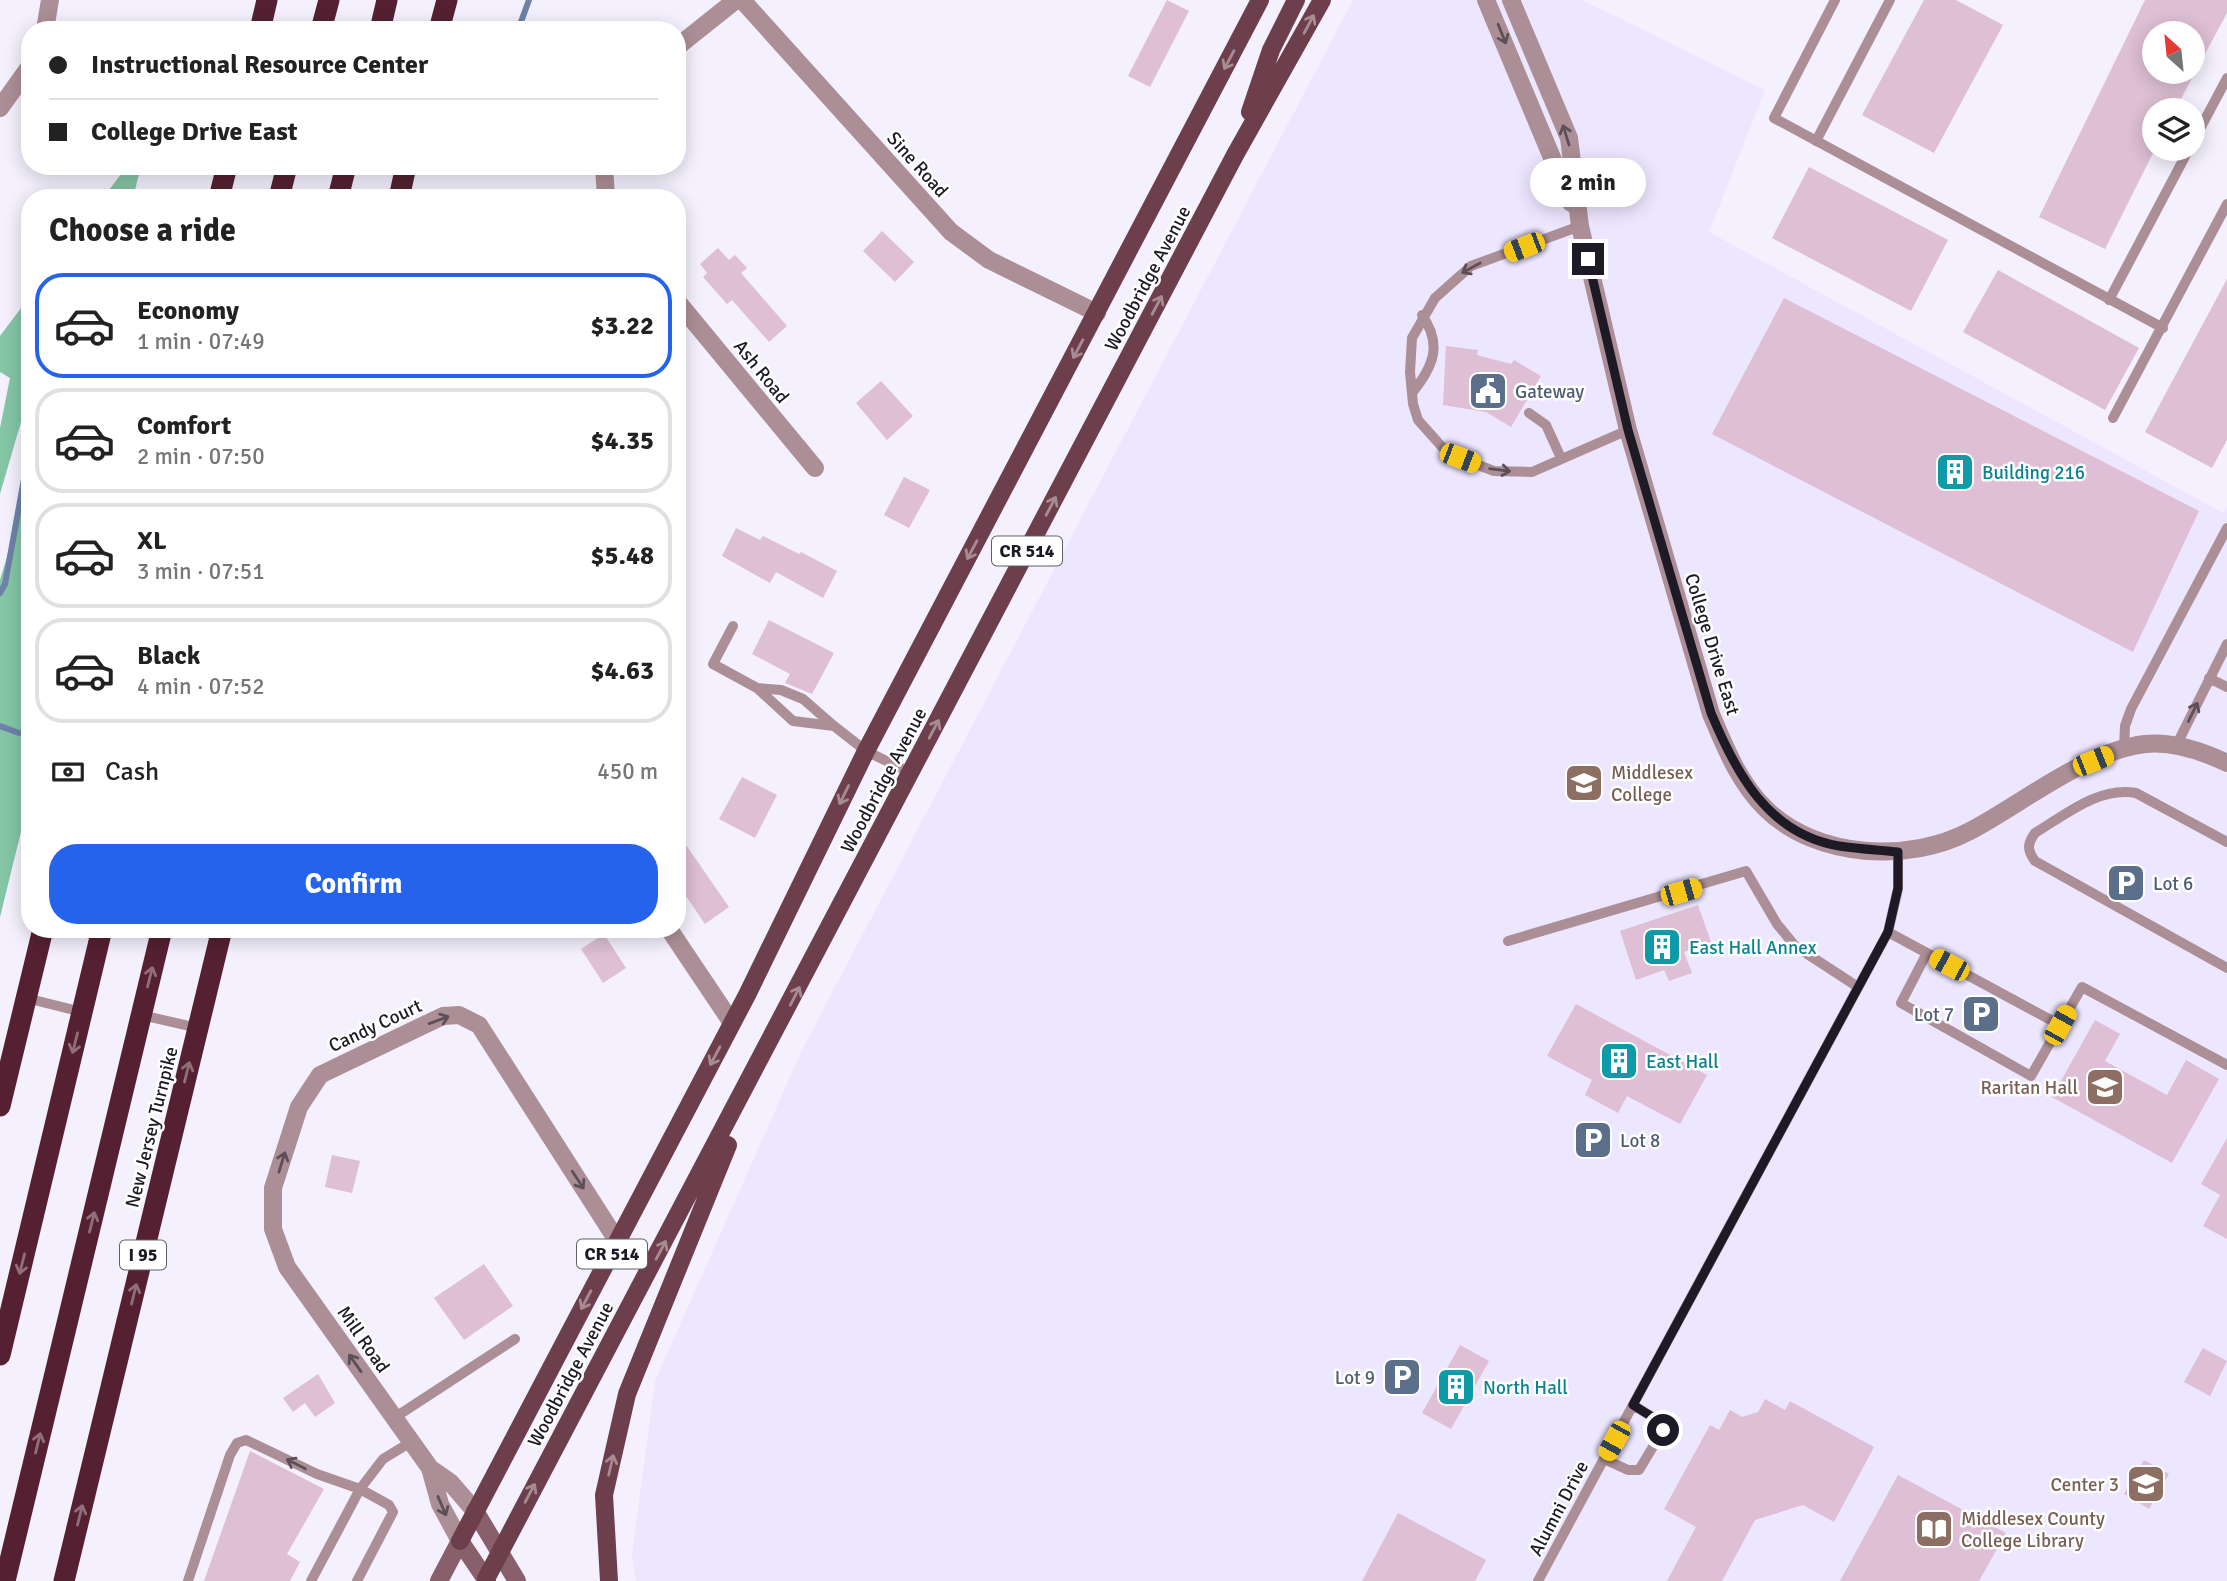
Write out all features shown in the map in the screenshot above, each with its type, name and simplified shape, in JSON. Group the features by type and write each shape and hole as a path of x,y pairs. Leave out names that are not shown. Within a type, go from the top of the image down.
{"highway":[{"path":"262,21 267,0"},
{"path":"323,21 329,0"},
{"path":"382,21 387,0"},
{"path":"441,21 447,0"},
{"path":"0,1106 41,938"},
{"path":"0,1355 100,938"},
{"name":"New Jersey Turnpike","path":"5,1581 160,938"},
{"name":"New Jersey Turnpike","path":"64,1581 220,938"}],"main road":[{"name":"Woodbridge Avenue","path":"460,1541 732,1023 866,751 1261,0"},
{"path":"1235,155 1271,50 1296,0"},
{"name":"Woodbridge Avenue","path":"486,1580 502,1555 525,1503 764,1057 1235,155 1322,0"},
{"path":"609,1581 604,1495 627,1394 764,1057"}],"street":[{"path":"46,21 50,0"},
{"path":"686,40 736,0"},
{"name":"Sine Road","path":"742,0 951,232 989,260 1097,313"},
{"path":"1486,0 1580,226"},
{"name":"College Drive East","path":"1511,0 1569,138 1580,226 1628,430 1711,713 1728,755 1751,792 1785,824 1813,837 1836,846 1898,852 1937,845 1969,832 2093,761 2124,748 2147,744 2176,746 2202,751 2227,763"},
{"path":"0,108 21,79"},
{"name":"Ash Road","path":"686,312 815,468"},
{"path":"675,938 732,1023"},
{"name":"Candy Court","path":"273,1229 274,1188 299,1107 320,1075 443,1016 459,1015 479,1025 618,1242"},
{"name":"Mill Road","path":"273,1229 287,1267 430,1468 440,1504 486,1580"},
{"name":"Mill Road","path":"430,1468 450,1482 475,1511 517,1581"},
{"name":"Woodbridge Avenue","path":"439,1581 460,1541"}],"lane":[{"path":"1835,0 1774,118 2163,328"},
{"path":"1816,141 1890,0"},
{"path":"2205,119 2227,78"},
{"path":"2109,300 2183,161"},
{"path":"2113,418 2227,204"},
{"path":"1580,226 1471,266 1444,288 1422,315 1412,338 1412,393 1418,420 1443,448 1460,458 1494,471 1532,472 1628,430"},
{"path":"1412,393 1432,364 1433,337 1422,315"},
{"path":"1529,413 1546,425 1561,458"},
{"path":"2124,748 2125,726 2131,709 2227,528"},
{"path":"733,626 713,664 757,688 793,721 834,726"},
{"path":"2176,746 2227,644"},
{"path":"2209,678 2227,687"},
{"path":"757,688 781,690 803,699 866,751 911,773"},
{"path":"2227,842 2136,793 2125,791 2096,797 2035,833 2028,842 2029,852 2035,861 2227,968"},
{"name":"Alumni Drive","path":"1538,1581 1888,932 1898,888 1898,852"},
{"path":"1508,941 1746,871 1777,924 1794,946 1858,987"},
{"path":"1888,932 2060,1025"},
{"path":"1927,953 1900,1003 2031,1076 2082,986 2227,1065"},
{"path":"26,998 82,1012"},
{"path":"141,1015 198,1028"},
{"path":"394,1418 515,1339"},
{"path":"1604,1459 1628,1470 1639,1470 1663,1430 1654,1418 1633,1405"},
{"path":"188,1581 230,1455 242,1440 250,1440 317,1474 360,1489 389,1505 393,1512 357,1581"},
{"path":"311,1581 360,1489 383,1459 411,1441"}],"shaded area":[{"name":"Middlesex College","path":"1353,0 1582,0 1765,90 1709,232 2223,513 2227,506 2227,1581 636,1581 632,1555 655,1381 801,1052"}],"green space":[{"path":"120,175 139,175 135,189 110,189"},
{"path":"21,308 21,422 0,494 0,428 10,378 0,372 0,336"},
{"path":"21,511 21,832 0,917 0,580"}],"building":[{"path":"1167,0 1189,11 1150,87 1128,76"},
{"path":"1924,0 1956,0 2003,25 1934,153 1862,115"},
{"path":"2145,0 2227,0 2227,13 2205,54 2205,21 2142,21 2142,84 2189,84 2181,98 2142,98 2142,161 2149,161 2105,249 2039,217"},
{"path":"1809,167 1948,240 1911,311 1772,238"},
{"path":"882,231 914,262 895,282 863,251"},
{"path":"718,248 729,260 735,255 747,268 741,273 787,326 769,342 732,300 727,304 703,277 707,273 700,264"},
{"path":"1998,270 2139,348 2105,410 1963,332"},
{"path":"2227,279 2227,440 2212,468 2145,432"},
{"name":"Building 216","path":"1784,298 2199,511 2133,652 1712,434"},
{"name":"Gateway","path":"1446,346 1478,350 1477,355 1511,364 1514,360 1541,376 1511,427 1486,412 1443,405"},
{"path":"881,381 913,416 887,440 856,403"},
{"path":"904,477 930,490 909,528 884,515"},
{"path":"736,528 760,540 763,536 799,554 801,552 837,571 823,598 776,572 770,583 722,556"},
{"path":"769,620 834,653 812,694 785,683 790,674 752,654"},
{"path":"742,777 777,795 755,838 719,819"},
{"path":"686,845 729,907 705,924 686,896"},
{"name":"East Hall Annex","path":"1698,905 1711,942 1684,952 1692,973 1669,981 1664,970 1636,980 1620,931"},
{"path":"598,938 607,938 626,968 603,983 581,949"},
{"name":"East Hall","path":"1576,1004 1707,1075 1680,1124 1627,1096 1618,1113 1585,1095 1592,1080 1547,1056"},
{"name":"Raritan Hall","path":"2095,1020 2120,1034 2105,1061 2167,1095 2186,1060 2219,1079 2172,1163 2052,1097"},
{"path":"2227,1138 2227,1239 2203,1226 2220,1195 2201,1184"},
{"path":"332,1155 360,1161 352,1193 325,1187"},
{"path":"484,1264 513,1306 464,1340 434,1298"},
{"name":"North Hall","path":"1460,1345 1489,1361 1451,1429 1422,1413"},
{"path":"2203,1348 2227,1361 2210,1396 2184,1382"},
{"path":"318,1374 335,1403 315,1417 305,1403 293,1412 283,1398"},
{"path":"1765,1399 1785,1410 1790,1401 1874,1447 1834,1522 1803,1505 1755,1520 1722,1581 1667,1581 1696,1527 1664,1509 1710,1425 1719,1430 1730,1410 1742,1417 1758,1412"},
{"path":"250,1451 324,1489 287,1554 300,1562 290,1581 204,1581"},
{"name":"Center 3","path":"2144,1460 2169,1474 2149,1509 2124,1494"},
{"name":"Middlesex County College Library","path":"1898,1475 2006,1533 1979,1581 1840,1581"},
{"path":"1398,1513 1486,1560 1475,1581 1362,1581"}],"waterway":[{"path":"521,21 529,0"},
{"path":"0,593 5,584 21,496"},
{"path":"0,726 19,733"}],"place":[{"name":"Gateway","path":"1488,391"},
{"name":"Building 216","path":"1955,472"},
{"name":"Middlesex College","path":"1584,783"},
{"name":"Lot 6","path":"2126,883"},
{"name":"East Hall Annex","path":"1662,947"},
{"name":"Lot 7","path":"1981,1014"},
{"name":"East Hall","path":"1619,1061"},
{"name":"Raritan Hall","path":"2105,1087"},
{"name":"Lot 8","path":"1593,1140"},
{"name":"Lot 9","path":"1402,1377"},
{"name":"North Hall","path":"1456,1387"},
{"name":"Center 3","path":"2146,1484"},
{"name":"Middlesex County College Library","path":"1934,1529"}],"route":[{"path":"1588,259 1628,430 1711,713 1728,755 1751,792 1767,810 1785,824 1836,846 1898,852 1898,888 1888,932 1633,1405 1654,1418 1663,1430"}]}
